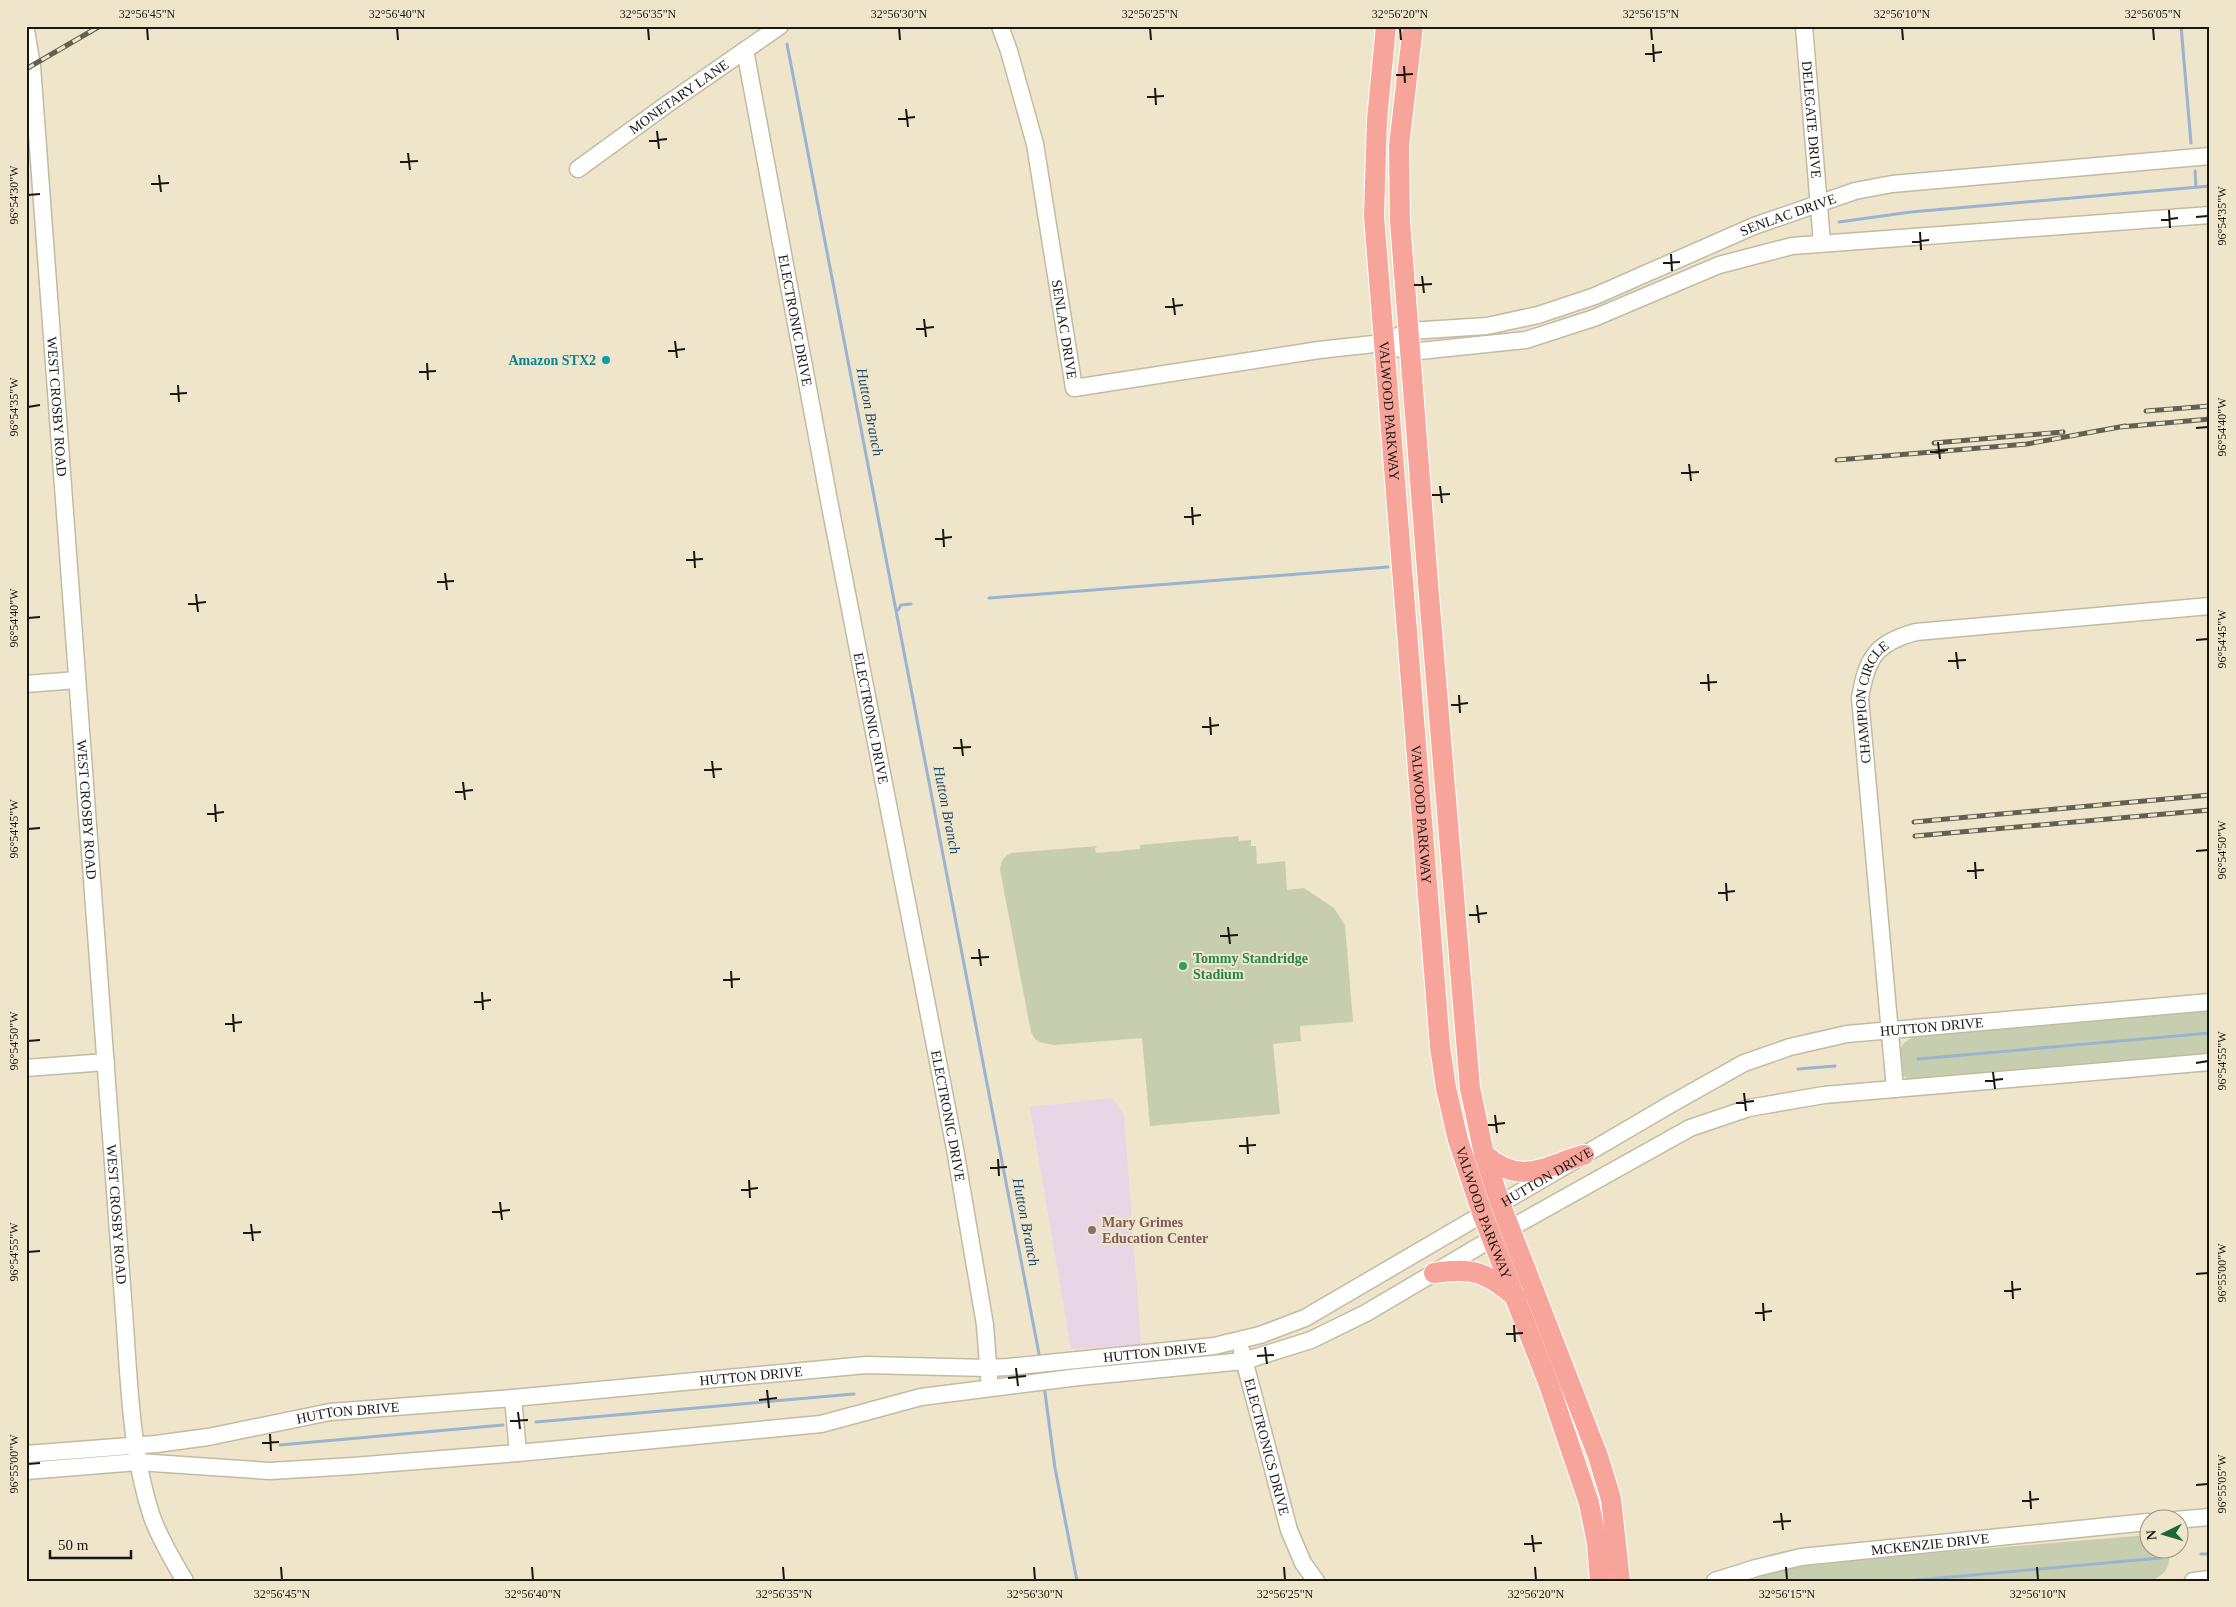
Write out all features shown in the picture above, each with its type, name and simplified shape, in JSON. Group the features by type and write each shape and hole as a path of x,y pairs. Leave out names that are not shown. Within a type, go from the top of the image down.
{"main road":[{"name":"VALWOOD PARKWAY","path":"1386,26 1374,165 1374,216 1427,890 1440,1047 1446,1088 1458,1140 1482,1213 1501,1233 1598,1456 1611,1498 1620,1581"},
{"name":"VALWOOD PARKWAY","path":"1414,26 1401,124 1399,166 1400,221 1470,1088 1484,1154 1500,1203 1501,1233 1516,1297 1548,1382 1589,1503 1597,1542 1600,1581"},
{"path":"1374,165 1399,166"},
{"path":"1403,585 1428,583"},
{"path":"1427,890 1453,888"},
{"path":"1484,1154 1493,1162 1510,1171 1527,1172 1546,1169 1566,1160 1584,1155"},
{"path":"1434,1273 1457,1270 1477,1271 1495,1281 1516,1297"}],"street":[{"name":"MONETARY LANE","path":"578,169 780,26"},
{"name":"SENLAC DRIVE","path":"1000,26 1009,51 1035,144 1074,388 1319,350 1383,343 1409,331 1487,326 1538,315 1595,296 1754,226 1855,191 1892,184 2210,156"},
{"name":"DELEGATE DRIVE","path":"1804,26 1822,243"},
{"name":"WEST CROSBY ROAD","path":"26,30 32,66 137,1454 153,1519 185,1581"},
{"name":"ELECTRONIC DRIVE","path":"745,50 830,506 955,1149 985,1325 990,1388"},
{"name":"SENLAC DRIVE","path":"1383,343 1410,352 1526,340 1604,314 1719,265 1792,246 2210,215"},
{"path":"1595,296 1604,314"},
{"name":"CHAMPION CIRCLE","path":"1895,1089 1860,698 1864,673 1874,654 1896,637 1916,632 2210,606"},
{"path":"26,684 77,680"},
{"name":"HUTTON DRIVE","path":"26,1471 137,1454 208,1437 330,1412 513,1398 866,1365 1008,1367 1240,1341 1305,1318 1482,1213 1744,1063 1790,1047 1847,1034 2210,1002"},
{"path":"26,1068 106,1062"},
{"name":"HUTTON DRIVE","path":"26,1454 137,1454 270,1471 353,1466 518,1453 821,1424 921,1397 1079,1377 1244,1360 1310,1340 1366,1313 1501,1233 1690,1128 1749,1108 1824,1095 2210,1062"},
{"name":"ELECTRONICS DRIVE","path":"1240,1341 1285,1516 1297,1551 1316,1581"},
{"path":"513,1398 518,1453"},
{"path":"2188,1519 2210,1516"},
{"name":"MCKENZIE DRIVE","path":"1715,1581 1756,1568 1801,1557 2138,1523"},
{"path":"2193,1581 2210,1579"}],"shaded area":[{"name":"Mary Grimes Education Center","path":"1112,1098 1124,1115 1141,1345 1071,1349 1030,1107"}],"green space":[{"name":"Tommy Standridge Stadium","path":"1238,836 1239,841 1251,840 1251,846 1256,846 1257,864 1285,861 1287,890 1304,888 1334,908 1345,925 1353,1022 1300,1026 1301,1041 1273,1044 1280,1114 1150,1126 1142,1038 1054,1045 1039,1042 1031,1032 1000,870 1001,864 1004,858 1011,853 1098,846 1095,848 1096,853 1140,849 1140,845"},
{"path":"2210,1011 2210,1057 1913,1083 1901,1074 1899,1057 1901,1048 1908,1040 1914,1037"},
{"path":"2138,1536 2138,1560 2169,1560 2164,1573 2151,1581 1749,1581 1775,1571 1806,1564"}],"waterway":[{"path":"2181,26 2191,143"},
{"name":"Hutton Branch","path":"787,44 1040,1359"},
{"path":"2195,171 2196,187"},
{"path":"1839,222 1911,212 2210,186"},
{"path":"989,598 1388,567"},
{"path":"898,610 901,605 911,604"},
{"path":"1918,1059 2210,1033"},
{"path":"1798,1069 1835,1066"},
{"path":"1018,1376 1040,1374"},
{"name":"Hutton Branch","path":"1044,1385 1055,1468 1077,1581"},
{"path":"536,1422 854,1394"},
{"path":"280,1445 503,1425"},
{"path":"2201,1554 2210,1554"},
{"path":"1907,1581 2138,1560"}],"railway":[{"path":"26,69 100,26"},
{"path":"2146,411 2210,406"},
{"path":"2120,427 2210,419"},
{"path":"1837,460 2027,444 2125,426"},
{"path":"1934,443 2063,432"},
{"path":"1914,822 2210,795"},
{"path":"1915,836 2210,810"}],"place":[{"name":"Amazon STX2","path":"606,360"},
{"name":"Tommy Standridge Stadium","path":"1183,966"},
{"name":"Mary Grimes Education Center","path":"1092,1230"}]}
